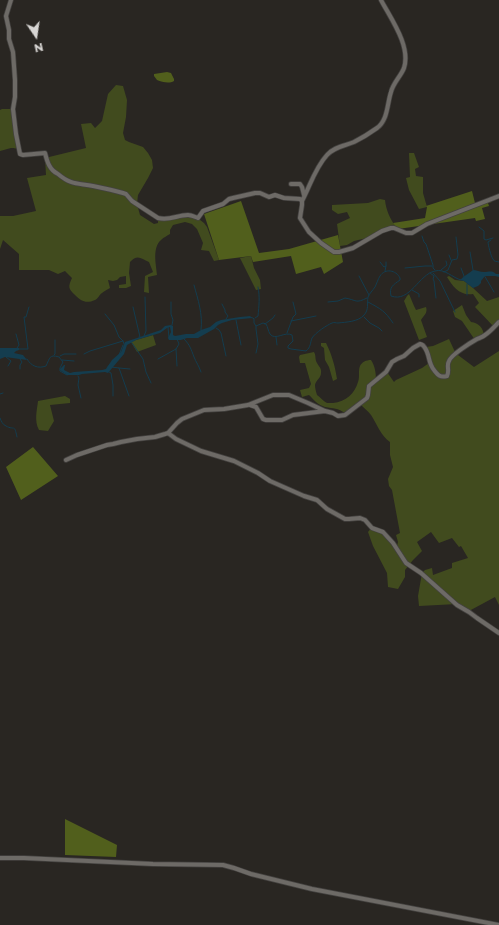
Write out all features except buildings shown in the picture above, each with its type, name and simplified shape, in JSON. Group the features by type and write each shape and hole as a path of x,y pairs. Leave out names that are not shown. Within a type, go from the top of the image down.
{"street":[{"path":"11,0 6,16 9,39 13,52 15,97 13,110 20,154 45,153 52,169 67,181 100,188 107,188 126,194 132,201 158,218 163,219 172,219 188,215 198,218 204,211 223,204 229,199 249,193 260,193 270,197 275,195 300,199 302,201"},
{"path":"381,0 402,39 406,57 404,69 391,91 384,121 378,127 357,140 340,146 328,154 318,168 302,201 300,218 307,230 332,251 342,252 353,248 382,231 394,228 406,233 412,233 427,224 499,196"},
{"path":"291,184 300,184 302,186 304,196"},
{"path":"66,460 107,445 137,439 147,439 168,433 182,419 204,410 224,409 250,404 273,395 289,395 338,416 346,415 367,398 369,386 386,372 392,362 404,356 418,345 424,346 426,349 430,365 438,376 447,376 449,372 448,361 450,358 475,340 486,335 499,322"},
{"path":"250,404 256,407 263,419 266,420 282,420 293,415 325,411"},
{"path":"168,433 176,439 201,452 234,461 270,481 317,500 327,509 345,519 359,518 364,520 372,528 385,533 406,563 421,573 457,605 499,633"},
{"path":"0,858 223,865 251,874 312,889 499,925"}],"green space":[{"path":"167,72 171,73 174,81 163,82 157,80 154,76 154,74"},
{"path":"116,85 123,86 127,100 123,133 125,140 143,147 152,160 153,168 138,195 137,204 140,215 154,224 158,223 158,218 195,216 207,227 219,260 214,261 209,251 201,250 203,243 197,229 192,224 185,222 173,225 170,230 170,234 164,237 156,247 155,256 157,275 148,277 149,293 144,292 145,276 153,272 149,262 137,257 130,262 129,273 131,286 119,288 119,285 126,284 126,276 120,277 113,281 108,280 110,288 96,299 86,302 79,299 71,291 69,285 72,278 65,271 58,274 49,270 19,270 19,254 3,240 0,249 0,216 13,216 36,211 27,178 46,175 45,158 86,148 81,124 91,123 95,128 102,121 108,94"},
{"path":"13,109 18,148 0,151 0,110"},
{"path":"409,153 414,153 419,167 415,169 416,176 423,177 423,193 427,207 419,209 409,190 406,178 410,177"},
{"path":"472,191 475,203 490,198 492,202 488,203 489,206 482,208 485,219 476,221 475,218 398,229 393,223 425,218 426,206"},
{"path":"380,199 385,200 386,207 396,227 371,237 340,246 337,224 350,218 347,212 338,214 332,210 332,205 368,203"},
{"path":"241,201 259,253 289,249 338,235 343,262 324,274 321,267 296,274 291,256 253,262 251,256 219,260 204,214"},
{"path":"251,256 254,268 260,280 261,289 256,290 240,258"},
{"path":"449,276 455,280 464,281 487,301 499,297 499,321 494,327 475,307 479,303 473,294 464,294 457,290 447,277"},
{"path":"409,294 416,310 426,307 425,314 421,320 427,337 419,340 404,301"},
{"path":"462,305 471,322 480,326 483,330 484,335 475,340 462,321 455,317 453,311"},
{"path":"153,335 156,345 137,352 131,342"},
{"path":"449,339 455,352 474,367 499,351 499,605 495,597 469,611 457,604 419,606 418,596 422,573 425,570 432,568 433,575 452,568 452,563 468,558 461,546 459,547 452,538 439,543 431,532 417,542 422,551 405,570 405,577 398,589 388,587 387,573 373,546 368,532 372,527 378,529 397,546 398,542 396,535 400,533 392,490 389,486 388,479 393,467 390,455 390,442 382,433 371,415 360,404 346,414 338,409 320,405 309,395 302,397 300,390 309,388 311,384 305,363 300,363 300,355 314,352 316,361 321,371 315,385 317,395 327,403 333,403 346,399 355,390 359,380 360,366 367,360 371,360 375,370 376,380 387,372 394,382 429,363 424,350 426,347 433,346"},
{"path":"321,343 326,343 333,361 337,379 333,381 329,367 325,360 324,348 321,346"},
{"path":"65,396 70,399 70,403 50,405 54,421 48,431 39,430 36,419 38,401"},
{"path":"33,447 58,476 21,500 6,467"},
{"path":"65,819 117,845 116,857 65,855"}],"water":[{"path":"473,270 492,272 499,274 499,277 485,276 478,286 473,288 464,281 460,280"},
{"path":"251,316 250,317 252,318 232,320 222,323 198,338 169,340 168,338 171,332 170,327 160,333 136,340 127,345 124,354 108,373 67,375 60,370 64,365 64,370 70,373 106,369 112,360 121,352 125,342 161,330 165,326 173,326 173,335 175,336 194,334 221,320"},
{"path":"0,348 19,348 19,350 14,353 23,355 27,360 5,357 0,359"}],"waterway":[{"path":"479,227 484,231 484,239 486,240 493,238"},
{"path":"422,236 435,270"},
{"path":"444,272 448,270 452,260 457,259 456,237"},
{"path":"491,240 488,242 491,256 494,261 499,262"},
{"path":"470,252 473,270"},
{"path":"449,255 451,260"},
{"path":"441,270 447,265 446,261"},
{"path":"380,262 384,267 386,266"},
{"path":"385,271 386,262"},
{"path":"405,268 432,266"},
{"path":"461,268 464,277"},
{"path":"249,317 254,319 256,326 263,323 266,324 269,333 272,336 275,337 286,334 292,335 293,341 288,348 306,351 310,346 312,338 327,325 355,320 366,313 369,296 382,273 390,271 398,275 400,280 391,288 391,296 398,297 409,292 429,273 438,270 461,280"},
{"path":"430,273 434,276 433,279 436,298"},
{"path":"433,273 440,281 455,312"},
{"path":"484,275 494,292"},
{"path":"359,276 369,295"},
{"path":"467,284 467,295"},
{"path":"194,285 201,313 201,330"},
{"path":"255,318 258,316 258,287"},
{"path":"412,290 419,294 419,297"},
{"path":"144,336 146,331 145,297"},
{"path":"328,302 338,301 345,298 358,301 367,298"},
{"path":"171,302 171,314 173,320 172,325"},
{"path":"287,333 293,317 296,314 293,302"},
{"path":"368,302 388,316 393,323"},
{"path":"222,304 228,316 226,319"},
{"path":"19,349 28,349 24,317 26,317 29,307"},
{"path":"133,307 139,337"},
{"path":"105,314 114,325 124,344"},
{"path":"265,324 275,315"},
{"path":"291,321 316,316"},
{"path":"364,317 382,331"},
{"path":"236,320 241,345"},
{"path":"256,326 258,344 256,353"},
{"path":"168,327 169,338"},
{"path":"216,328 221,333 226,356"},
{"path":"16,334 19,345 17,348"},
{"path":"276,337 277,345"},
{"path":"158,359 176,349 179,344 177,339"},
{"path":"184,339 188,343 201,372"},
{"path":"54,355 55,340"},
{"path":"84,354 123,341"},
{"path":"132,343 143,359 146,372 151,383"},
{"path":"119,355 123,345"},
{"path":"176,349 177,366"},
{"path":"60,356 64,354 76,354"},
{"path":"27,359 33,365 40,367 46,366 52,356 59,357 63,362 60,371 67,375"},
{"path":"6,357 11,361 8,366"},
{"path":"20,359 22,362 20,369"},
{"path":"62,360 74,361"},
{"path":"107,368 111,363"},
{"path":"111,367 119,368 129,396"},
{"path":"119,368 130,369"},
{"path":"109,372 111,373 113,396"},
{"path":"78,376 78,385 81,398"},
{"path":"0,418 2,423 15,429 17,437"}]}
